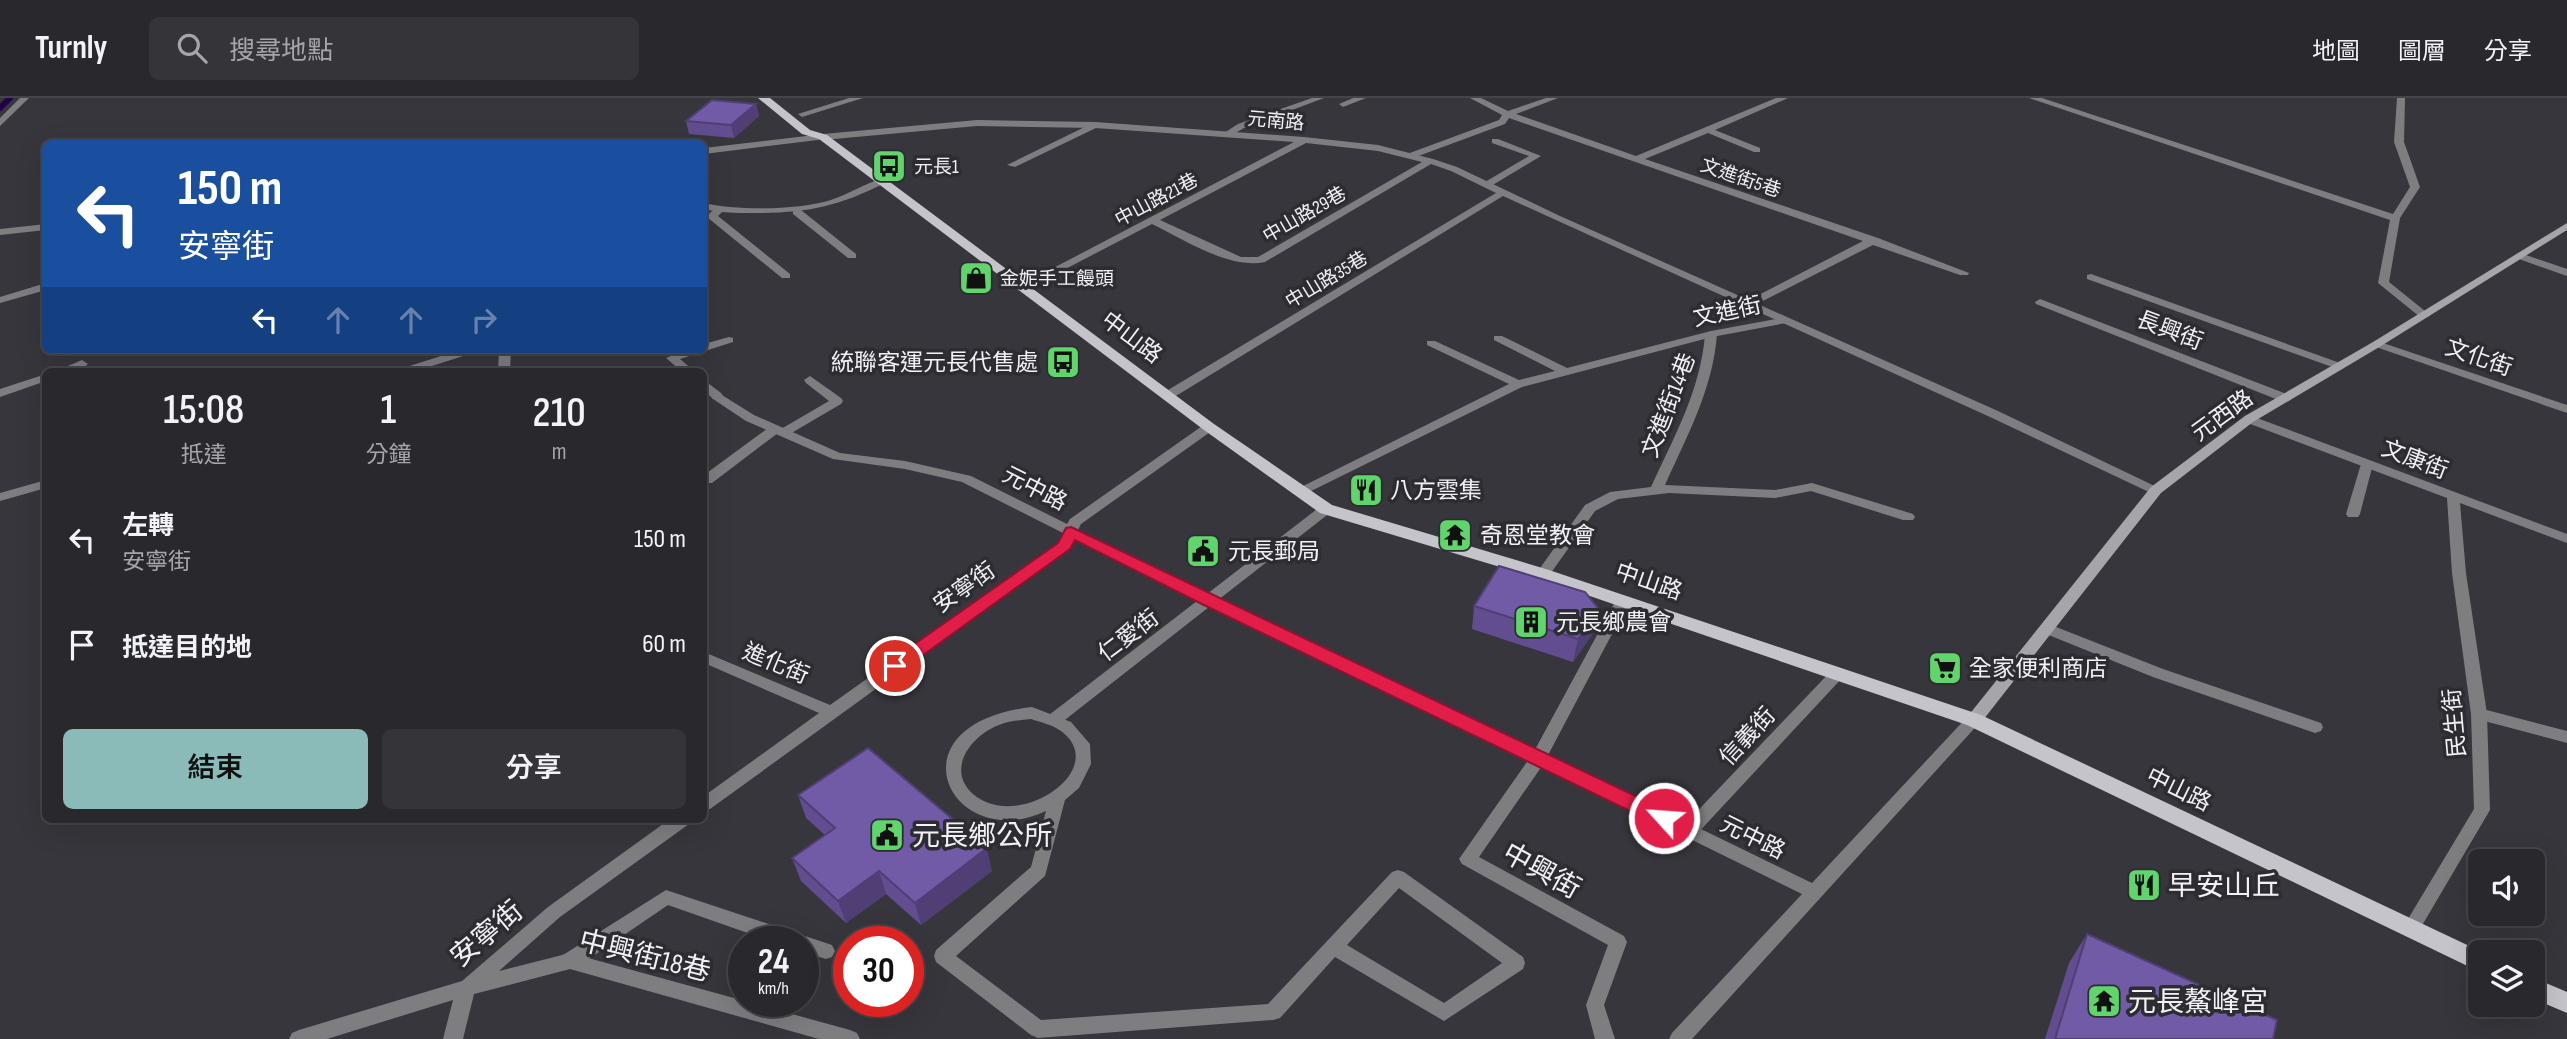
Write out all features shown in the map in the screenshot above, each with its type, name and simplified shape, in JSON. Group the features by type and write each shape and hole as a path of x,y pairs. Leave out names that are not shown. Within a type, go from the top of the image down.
{"main road":[{"name":"中山路","path":"763,98 806,132 823,137 1209,428 1326,509 1623,600 1974,720 2468,956"},
{"name":"中山路","path":"783,98 820,129 823,137"},
{"name":"元西路","path":"1974,720 2157,491 2249,419 2377,344 2567,226"},
{"path":"2545,993 2567,1003"}],"street":[{"path":"0,123 25,98"},
{"path":"802,114 859,98"},
{"path":"1229,133 1241,126 1320,98"},
{"path":"1343,104 1362,98"},
{"name":"文進街5巷","path":"1474,98 1507,114 1634,160 1964,273"},
{"path":"1410,156 1502,122 1507,114 1554,98"},
{"path":"1634,160 1784,98"},
{"path":"2033,98 2395,218"},
{"path":"2401,98 2399,142 2415,187 2395,218 2383,283 2424,315"},
{"name":"元南路","path":"707,151 977,123 1096,125 1229,133 1378,148 1430,161 1504,192"},
{"path":"1012,165 1096,125"},
{"path":"1706,129 1757,150"},
{"name":"中山路21巷","path":"1023,288 1304,140"},
{"path":"1488,184 1536,156 1495,141"},
{"name":"中山路29巷","path":"1153,221 1238,260 1261,260 1430,161"},
{"path":"707,207 718,211 797,212 834,204 882,181"},
{"path":"1504,192 1782,321"},
{"name":"中山路35巷","path":"1167,396 1504,192"},
{"path":"718,211 712,216 786,276"},
{"path":"797,212 852,256"},
{"path":"0,232 42,227"},
{"path":"1747,305 1874,240"},
{"path":"2519,256 2567,273"},
{"path":"2091,276 2339,366"},
{"path":"0,300 42,287"},
{"name":"長興街","path":"2040,302 2285,398"},
{"name":"文進街","path":"1300,491 1518,384 1711,334 1782,321 1994,414 2157,491"},
{"name":"文進街14巷","path":"1656,490 1698,392 1711,352 1711,334"},
{"path":"1498,338 1564,371"},
{"path":"707,347 729,340"},
{"path":"1431,343 1518,384"},
{"name":"文化街","path":"2377,344 2567,409"},
{"path":"414,368 459,354"},
{"path":"684,354 673,358 685,368"},
{"path":"71,368 82,364"},
{"path":"0,393 42,378"},
{"path":"707,480 780,431 837,401 810,380"},
{"name":"元中路","path":"707,387 750,418 837,456 905,465 966,479 1209,601 1539,757 1814,892"},
{"name":"文康街","path":"2249,419 2567,539"},
{"name":"安寧街","path":"707,802 1064,546 1075,522 1209,428"},
{"path":"2353,514 2367,464"},
{"path":"0,497 42,485"},
{"path":"1543,574 1590,509 1615,495 1656,490 1775,494 1812,487 1908,517"},
{"name":"民生街","path":"2411,929 2482,810 2479,714 2459,573 2453,496"},
{"name":"仁愛街","path":"1055,719 1326,509"},
{"name":"中興街","path":"1605,1039 1595,1004 1618,943 1468,859 1539,757 1623,600"},
{"path":"2046,628 2158,673 2315,727"},
{"name":"進化街","path":"707,658 831,712"},
{"name":"信義街","path":"1689,831 1838,673"},
{"path":"1032,713 1055,719 1073,729 1083,746 1084,765 1075,783 1057,800 1033,810 1007,813 983,809 964,798 953,781 953,761 964,741 982,726 1006,716 1032,713"},
{"path":"2479,714 2567,737"},
{"path":"1679,1039 1974,720"},
{"path":"1057,800 1039,871 943,956 1038,1029 1273,1012 1398,877 1516,962 1444,1013 1334,947"},
{"name":"安寧街","path":"299,1039 466,988 554,912 677,823"},
{"path":"570,961 666,897 750,926"},
{"path":"819,949 826,951"},
{"name":"中興街18巷","path":"466,988 570,961 850,1039"},
{"path":"453,1039 466,988"}],"building":[{"path":"712,100 756,104 731,125 686,121"},
{"path":"1499,566 1585,592 1599,609 1578,639 1474,606"},
{"name":"元長鄉公所","path":"868,748 987,848 915,903 879,871 838,901 792,858 835,828 798,795"},
{"path":"2087,934 2277,1020 2273,1039 2055,1039"}],"waterway":[{"path":"0,108 10,98"}],"place":[{"name":"元長1","path":"889,166"},
{"name":"金妮手工饅頭","path":"976,278"},
{"name":"統聯客運元長代售處","path":"1063,362"},
{"name":"八方雲集","path":"1366,490"},
{"name":"奇恩堂教會","path":"1455,535"},
{"name":"元長郵局","path":"1203,551"},
{"name":"元長鄉農會","path":"1531,622"},
{"name":"全家便利商店","path":"1945,668"},
{"name":"元長鄉公所","path":"887,835"},
{"name":"早安山丘","path":"2144,885"},
{"name":"元長鰲峰宮","path":"2104,1001"}],"route":[{"path":"895,666 1064,546 1071,532 1209,601 1664,818"}]}
